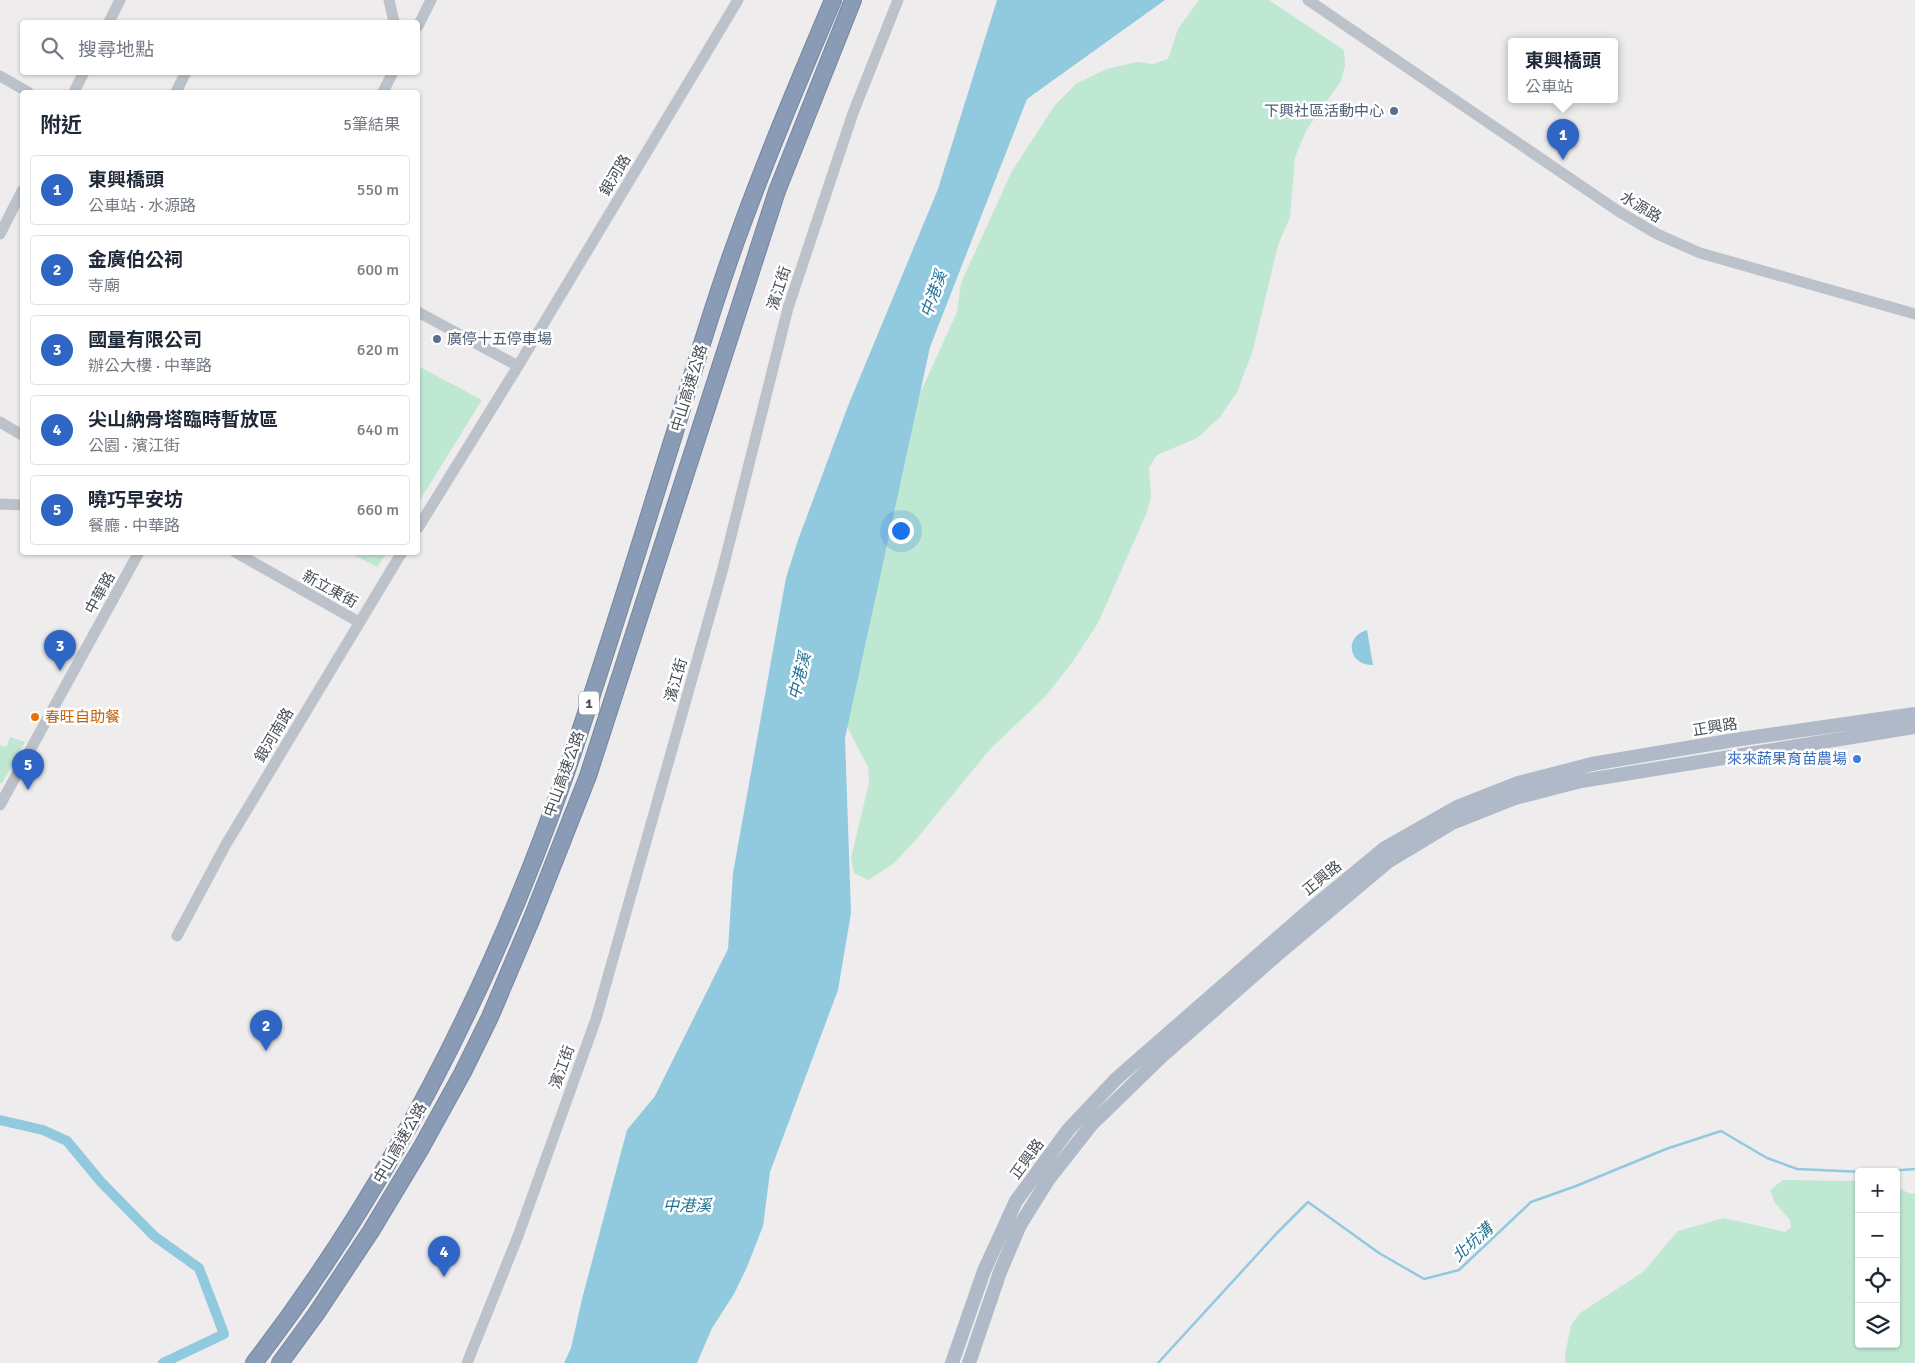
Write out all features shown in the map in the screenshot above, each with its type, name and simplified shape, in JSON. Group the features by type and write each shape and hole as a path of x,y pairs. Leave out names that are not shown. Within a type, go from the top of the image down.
{"highway":[{"name":"中山高速公路","path":"254,1363 304,1295 373,1190 422,1105 510,920 565,774 611,639 737,238 784,116 833,0"},
{"name":"中山高速公路","path":"280,1363 316,1314 366,1238 421,1148 464,1072 490,1017 532,918 591,767 778,191 853,0"}],"main road":[{"name":"正興路","path":"952,1363 984,1271 1016,1201 1068,1130 1116,1079 1305,914 1385,848 1457,807 1518,783 1592,764 1734,740 1915,714"},
{"name":"正興路","path":"969,1363 1000,1272 1020,1225 1048,1180 1092,1124 1161,1057 1256,973 1389,861 1452,823 1515,798 1581,781 1915,727"}],"street":[{"path":"113,20 120,0"},
{"path":"389,0 394,20"},
{"path":"420,22 431,0"},
{"name":"銀河路","path":"518,366 738,0"},
{"name":"濱江街","path":"467,1363 518,1236 596,1019 722,572 788,308 853,113 898,0"},
{"name":"水源路","path":"1308,0 1618,211 1657,234 1700,253 1915,314"},
{"path":"75,90 82,75"},
{"path":"177,90 184,75"},
{"path":"383,90 391,75"},
{"path":"0,76 24,90"},
{"path":"0,234 20,195"},
{"path":"420,313 518,366 420,525"},
{"path":"0,422 20,433"},
{"path":"0,504 20,506"},
{"name":"中華路","path":"0,804 137,555"},
{"name":"新立東街","path":"240,555 359,622"},
{"name":"銀河南路","path":"177,936 225,846 400,555"}],"green space":[{"path":"1199,0 1269,0 1344,50 1345,66 1341,81 1307,129 1295,157 1290,217 1278,245 1253,350 1237,392 1220,417 1197,438 1157,455 1149,467 1151,498 1147,512 1098,623 1073,661 1045,697 991,748 914,842 893,864 868,880 854,873 851,858 869,783 868,767 847,727 844,699 918,398 957,312 961,283 1012,171 1055,105 1077,83 1107,69 1137,62 1153,64 1168,59 1178,29"},
{"path":"420,367 482,400 420,500"},
{"path":"354,555 386,555 377,567"},
{"path":"10,737 25,742 2,783 0,783 0,745 6,747"},
{"path":"1783,1180 1855,1181 1855,1348 1900,1348 1900,1189 1911,1194 1915,1193 1915,1363 1565,1363 1571,1325 1580,1313 1643,1272 1678,1231 1724,1218 1785,1232 1791,1227 1790,1220 1775,1203 1770,1190"}],"water":[{"name":"中港溪","path":"997,0 1165,0 1027,99 930,347 845,738 851,913 838,990 770,1172 763,1226 747,1267 734,1294 712,1328 697,1363 564,1363 571,1348 582,1299 627,1130 655,1096 728,949 733,873 786,578 798,540 848,406 938,189"},
{"path":"1367,630 1373,665 1359,661 1354,656 1352,650 1354,639"}],"waterway":[{"path":"0,1120 43,1130 67,1141 101,1182 154,1236 199,1268 224,1334 163,1363"},
{"name":"北坑溝","path":"1158,1363 1277,1233 1308,1202 1379,1253 1424,1279 1459,1270 1531,1202 1576,1186 1666,1149 1721,1131 1767,1158 1797,1169 1855,1172"},
{"name":"北坑溝","path":"1900,1170 1915,1169"}],"place":[{"name":"下興社區活動中心","path":"1394,111"},
{"name":"東興橋頭","path":"1563,160"},
{"name":"廣停十五停車場","path":"437,339"},
{"name":"國量有限公司","path":"60,671"},
{"name":"春旺自助餐","path":"35,717"},
{"name":"來來蔬果育苗農場","path":"1857,759"},
{"name":"曉巧早安坊","path":"28,790"},
{"name":"金廣伯公祠","path":"266,1051"},
{"name":"尖山納骨塔臨時暫放區","path":"444,1277"}]}
